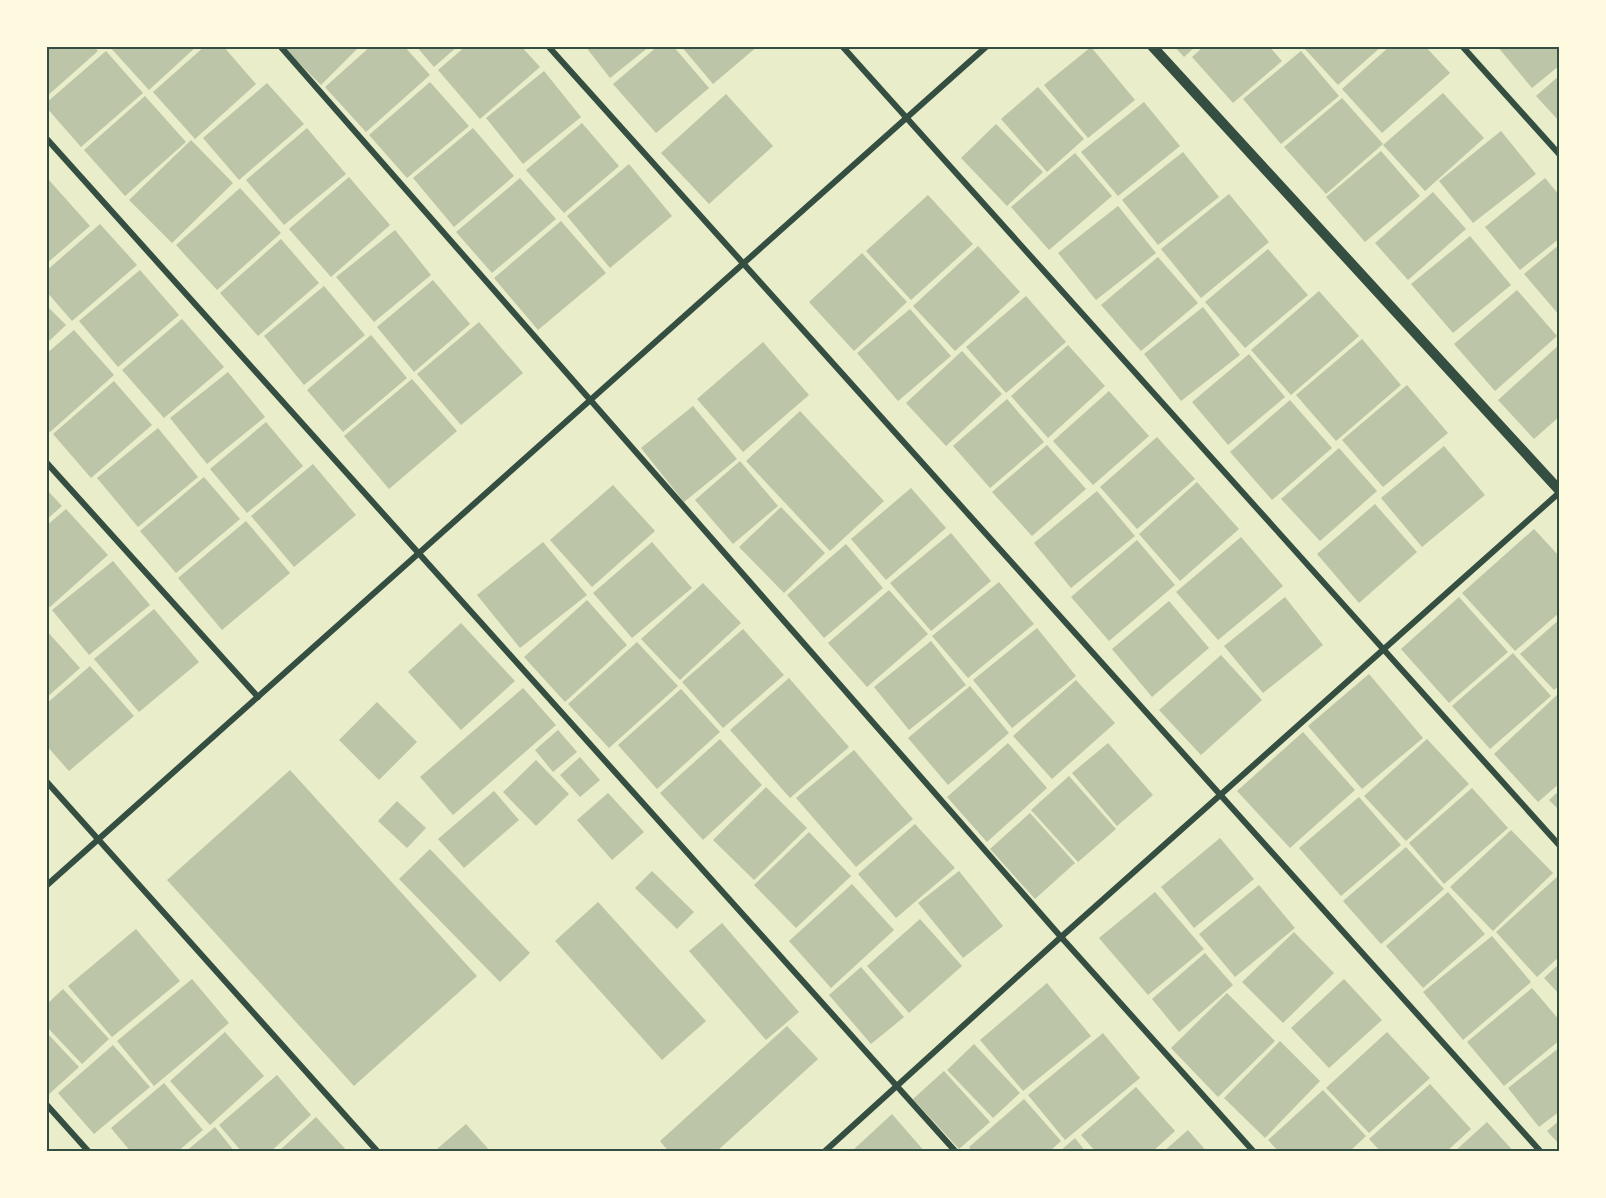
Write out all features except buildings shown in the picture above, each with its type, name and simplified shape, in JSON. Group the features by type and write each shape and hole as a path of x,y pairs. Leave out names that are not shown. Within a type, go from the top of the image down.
{"street":[{"path":"280,46 1061,937 1254,1152"},
{"path":"548,46 1541,1152"},
{"path":"842,46 1560,846"},
{"path":"46,886 987,46"},
{"path":"824,1152 1061,937 1560,492 1152,46"},
{"path":"1461,46 1560,155"},
{"path":"46,138 956,1152"},
{"path":"46,462 258,697"},
{"path":"46,781 378,1152"},
{"path":"46,1104 89,1152"}]}
